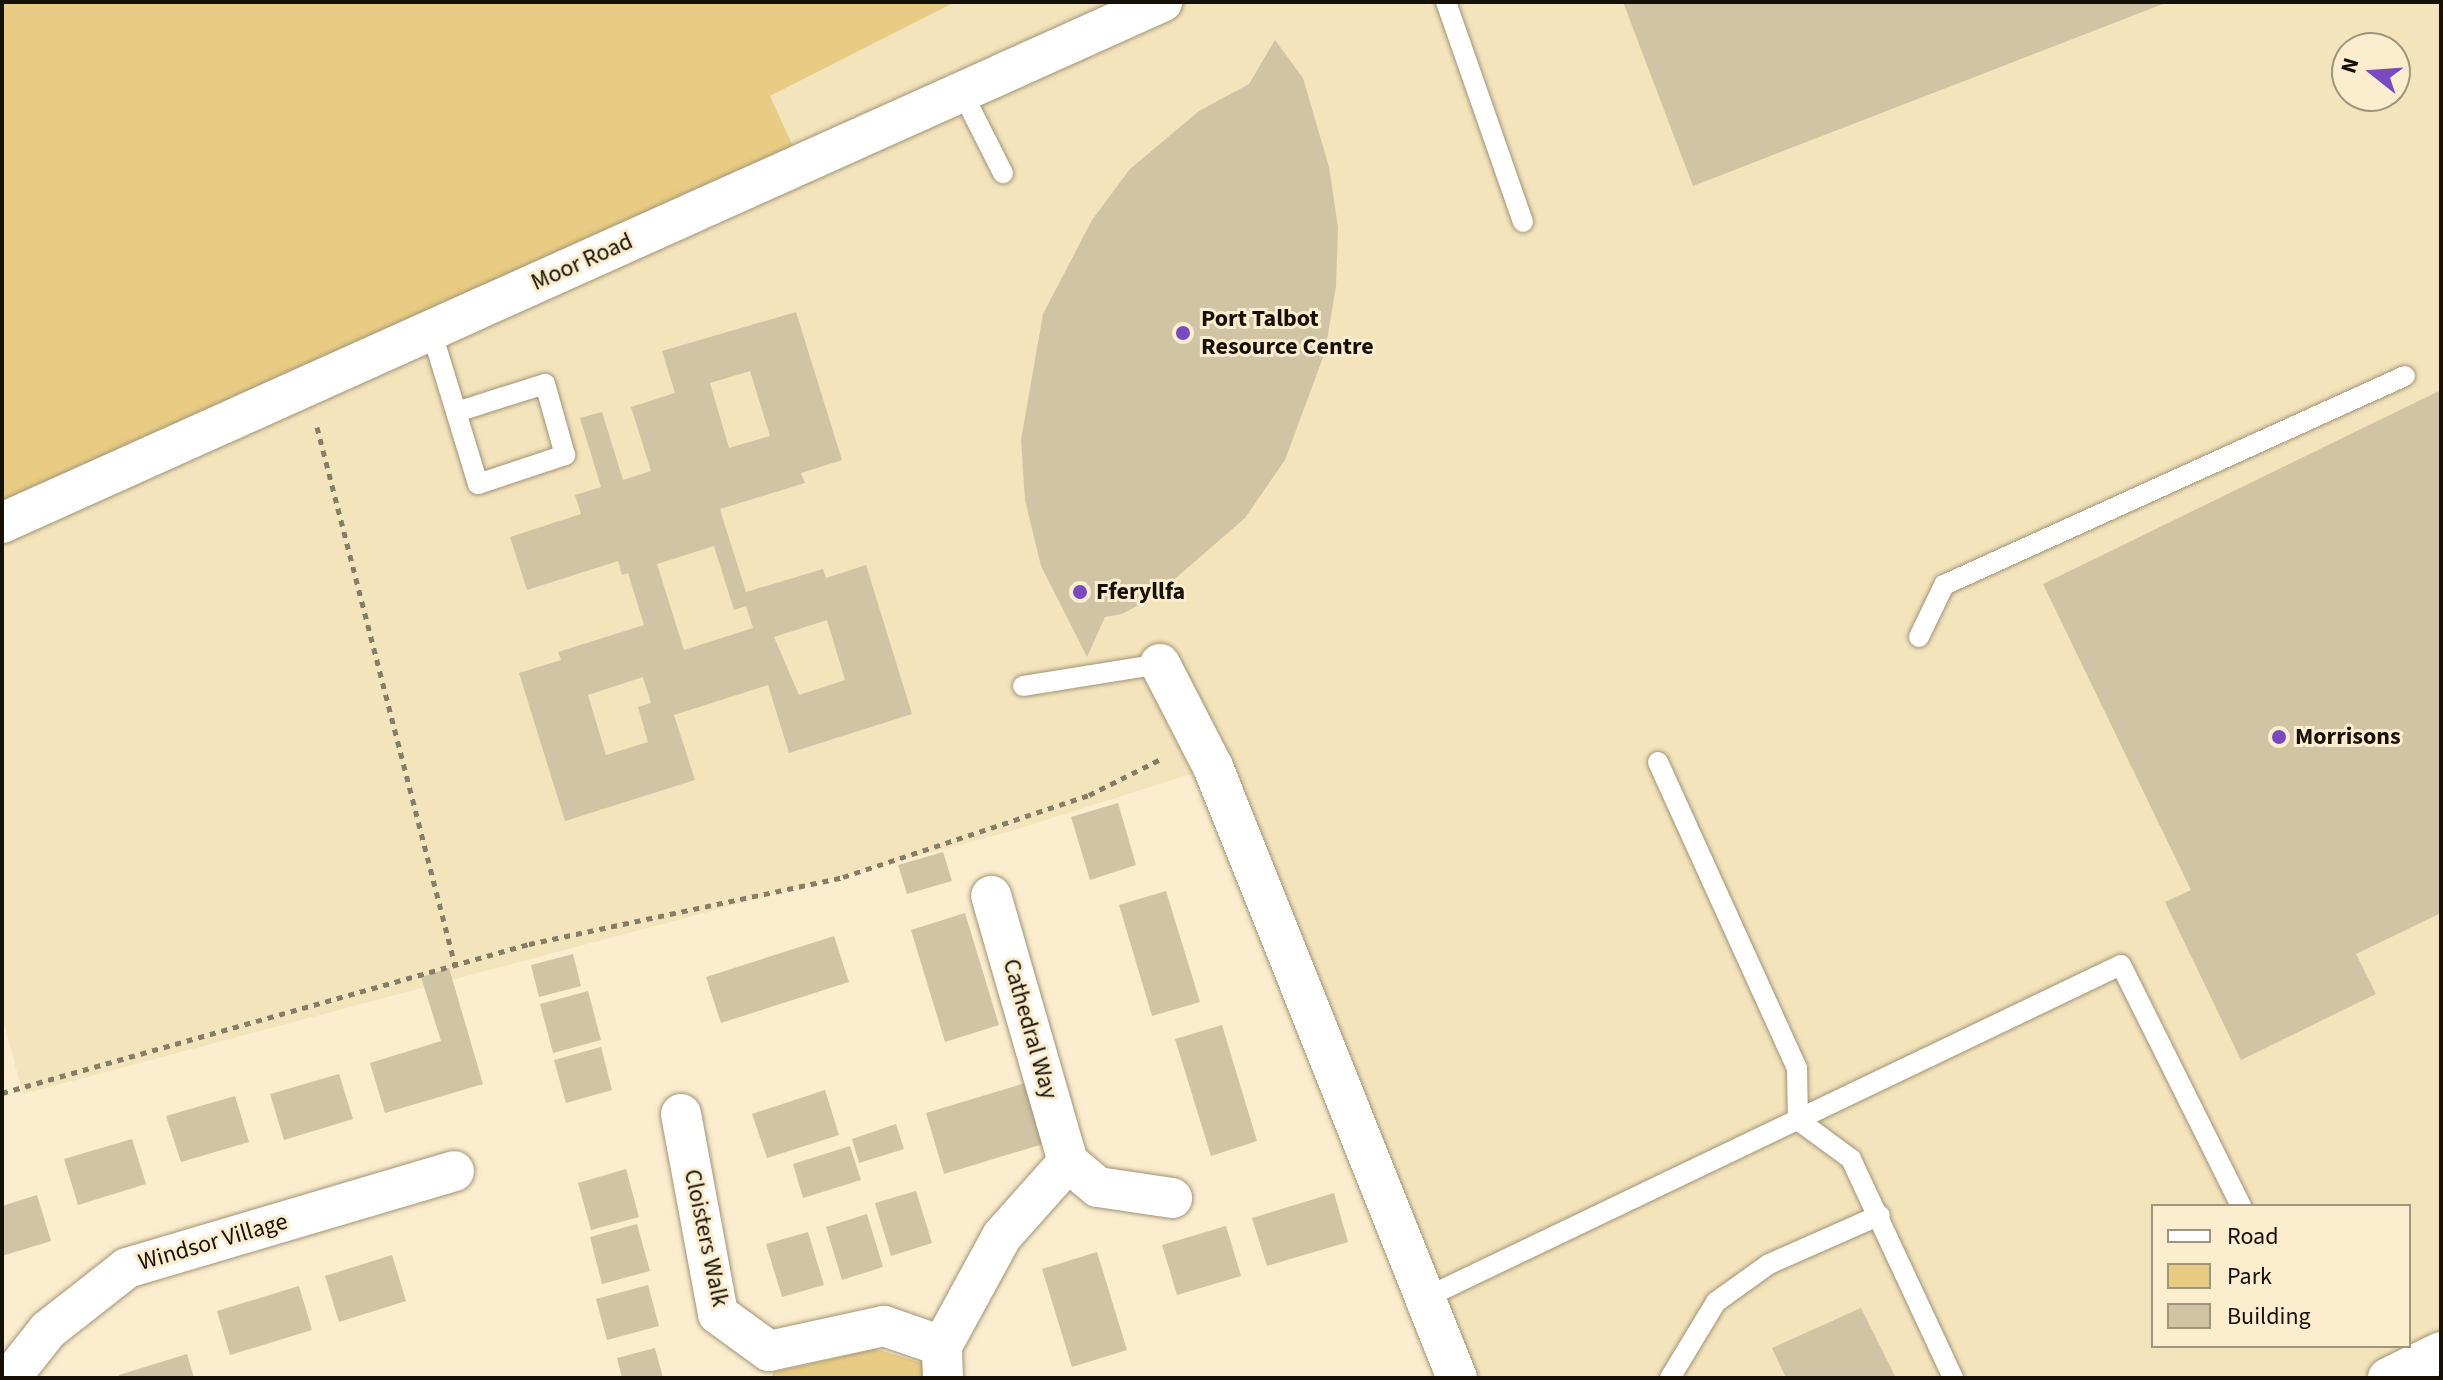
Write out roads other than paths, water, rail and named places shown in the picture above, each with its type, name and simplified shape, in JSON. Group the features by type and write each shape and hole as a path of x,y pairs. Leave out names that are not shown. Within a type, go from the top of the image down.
{"street":[{"name":"Moor Road","path":"2,523 1162,2"},
{"path":"1160,664 1201,743 1427,1297 1457,1378"},
{"name":"Cathedral Way","path":"991,896 1068,1162"},
{"name":"Cloisters Walk","path":"681,1114 718,1314 769,1351 884,1326 943,1362"},
{"path":"943,1362 1002,1236 1068,1162 1098,1187 1172,1198"},
{"name":"Windsor Village","path":"10,1378 48,1330 127,1268 454,1171"},
{"path":"2388,1378 2441,1352"}],"lane":[{"path":"1446,2 1523,222"},
{"path":"962,92 1003,173"},
{"path":"431,330 456,412 478,484 565,455 545,384 456,412"},
{"path":"1919,637 1944,585 2405,376"},
{"path":"1023,686 1160,664"},
{"path":"1658,762 1797,1068 1798,1120"},
{"path":"1427,1297 2121,965 2240,1204"},
{"path":"1798,1120 1851,1159 1880,1215 1953,1378"},
{"path":"1670,1378 1716,1302 1769,1264 1880,1215"}],"place":[{"name":"Port Talbot Resource Centre","path":"1183,333"},
{"name":"Fferyllfa","path":"1080,592"},
{"name":"Morrisons","path":"2279,737"}]}
